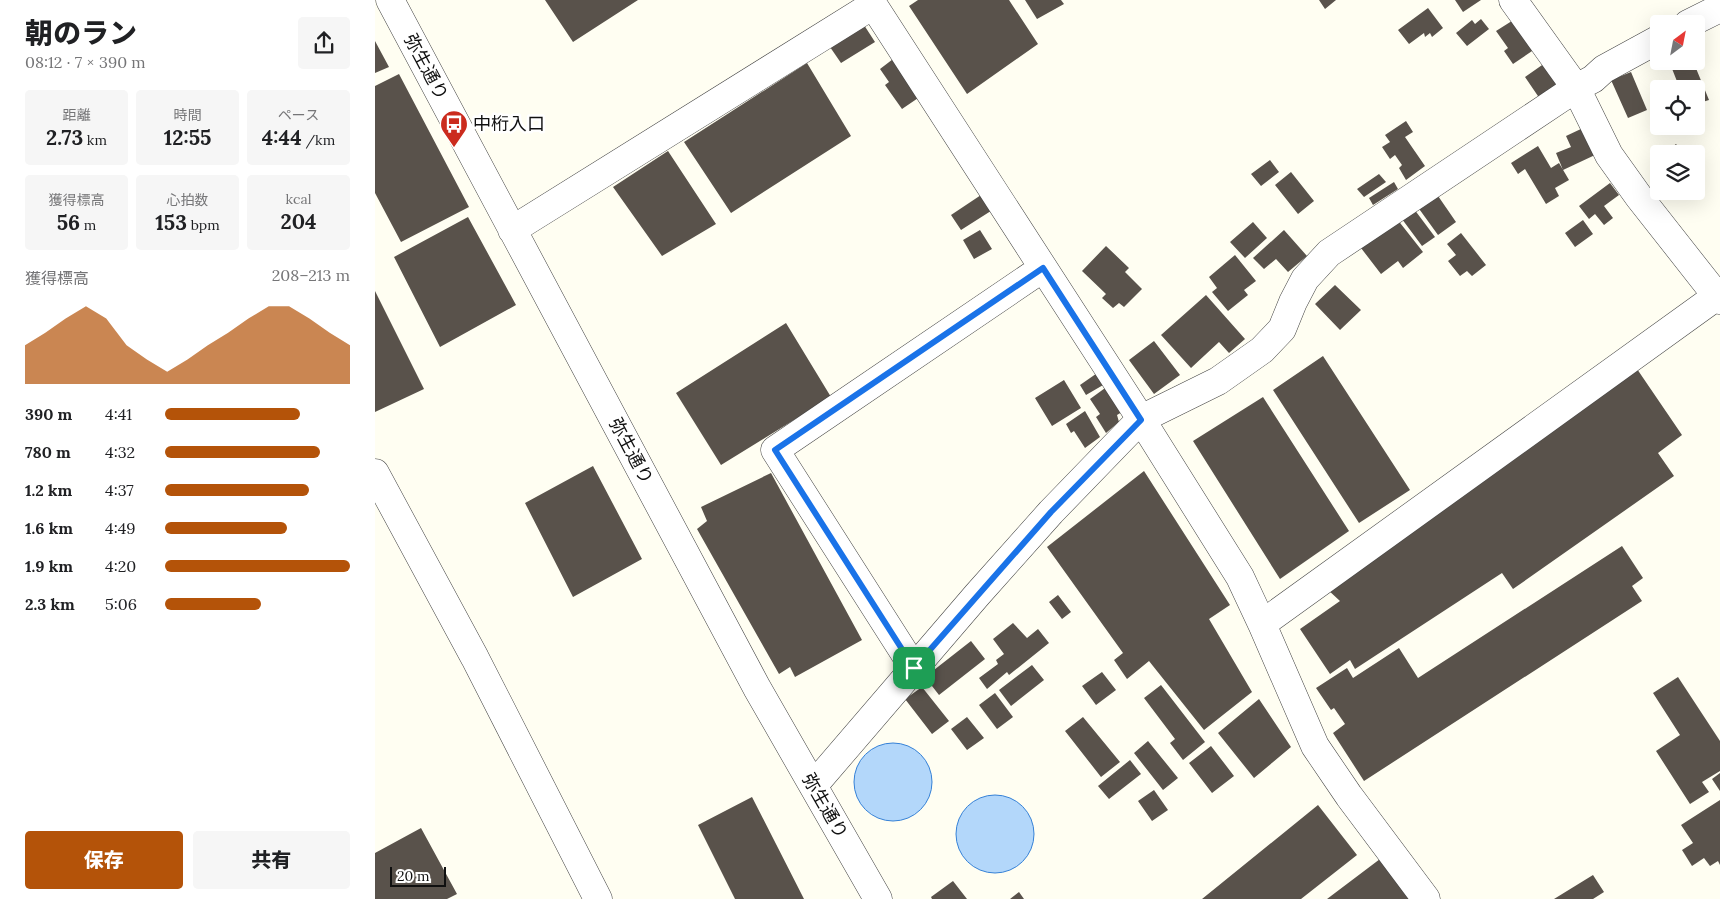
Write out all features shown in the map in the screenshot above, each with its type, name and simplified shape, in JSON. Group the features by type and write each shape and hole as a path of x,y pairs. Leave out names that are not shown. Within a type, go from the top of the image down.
{"street":[{"name":"弥生通り","path":"390,0 757,688 878,899"},
{"path":"1262,624 1718,298 1639,197 1609,155 1576,88 1513,0"},
{"path":"512,230 880,4 1043,268 1239,577 1262,624 1315,746 1349,796 1426,899"},
{"path":"1705,16 1720,8"},
{"path":"814,785 1051,512 1141,420 1218,381 1262,350 1282,329 1305,279 1329,252 1576,88 1593,79 1604,69 1650,44"},
{"path":"914,668 775,450 1043,268"},
{"path":"375,473 475,658 599,899"}],"water":[{"path":"893,743 908,746 925,760 929,767 932,782 929,797 915,814 908,818 893,821 878,818 861,804 857,797 854,782 857,767 871,750 878,746"},
{"path":"995,795 1010,798 1027,812 1031,819 1034,834 1031,849 1017,866 1010,870 995,873 980,870 963,856 959,849 956,834 959,819 973,802 980,798"}],"building":[{"path":"545,0 638,0 573,42"},
{"path":"918,0 1009,0 1038,44 967,94 909,6"},
{"path":"1025,0 1061,0 1064,4 1037,19"},
{"path":"1319,0 1336,0 1325,9"},
{"path":"1455,0 1481,0 1463,12"},
{"path":"1428,8 1443,28 1432,37 1430,33 1425,37 1424,33 1409,44 1398,30"},
{"path":"1481,19 1489,29 1467,46 1456,33 1472,20 1475,24"},
{"path":"1515,19 1535,49 1513,64 1504,51 1508,48 1496,31"},
{"path":"864,25 875,42 841,63 830,47"},
{"path":"375,41 389,67 375,73"},
{"path":"897,56 924,94 902,109 885,85 889,82 880,69"},
{"path":"807,63 851,136 731,213 684,142"},
{"path":"1545,63 1560,87 1540,99 1525,77"},
{"path":"1673,70 1697,70 1701,80 1676,80"},
{"path":"1631,72 1647,110 1628,118 1611,80"},
{"path":"399,74 469,207 401,242 375,193 375,86"},
{"path":"1705,90 1709,100 1705,101"},
{"path":"1406,121 1413,132 1405,137 1425,166 1406,180 1399,168 1402,165 1395,155 1390,159 1382,147 1390,142 1385,135"},
{"path":"1583,128 1595,155 1563,170 1556,153 1571,147 1566,136"},
{"path":"1538,146 1551,168 1559,163 1569,180 1555,188 1559,196 1546,204 1525,169 1518,174 1511,163"},
{"path":"668,151 716,224 662,256 613,187"},
{"path":"1270,160 1279,172 1261,186 1251,174"},
{"path":"1291,172 1314,201 1298,214 1275,185"},
{"path":"1379,174 1386,182 1364,197 1357,189"},
{"path":"1394,182 1398,189 1373,205 1369,198"},
{"path":"1610,183 1619,195 1604,206 1613,218 1604,225 1595,214 1589,219 1579,206"},
{"path":"984,193 994,209 961,230 951,215"},
{"path":"1436,193 1456,222 1438,235 1417,206"},
{"path":"1411,205 1435,237 1422,246 1399,215"},
{"path":"468,217 516,305 440,347 394,257"},
{"path":"1397,219 1423,252 1403,268 1398,261 1381,274 1361,248"},
{"path":"1583,220 1593,234 1575,247 1565,233"},
{"path":"1253,222 1267,238 1245,258 1230,242"},
{"path":"980,230 992,249 974,259 963,240"},
{"path":"1284,230 1307,256 1288,272 1276,259 1264,269 1253,258"},
{"path":"1461,233 1486,265 1472,276 1467,271 1460,276 1448,261 1456,255 1447,244"},
{"path":"1106,246 1129,268 1125,272 1142,289 1124,307 1119,303 1113,308 1102,298 1106,294 1082,271"},
{"path":"1235,255 1256,281 1244,290 1248,295 1228,311 1212,292 1217,288 1209,277"},
{"path":"1335,285 1361,310 1340,330 1315,304"},
{"path":"375,291 424,389 375,412"},
{"path":"1206,295 1245,339 1229,353 1219,342 1191,368 1161,335"},
{"path":"786,323 831,397 721,465 676,393"},
{"path":"1154,341 1180,375 1154,394 1129,360"},
{"path":"1323,356 1410,490 1359,523 1273,390"},
{"path":"1635,366 1682,435 1658,453 1674,476 1513,589 1502,573 1355,669 1350,660 1330,674 1300,629 1340,601 1327,589"},
{"path":"1103,369 1110,381 1086,395 1080,385"},
{"path":"1064,380 1081,408 1052,426 1035,398"},
{"path":"1112,383 1127,409 1117,415 1119,422 1106,433 1096,417 1100,414 1090,399"},
{"path":"1263,397 1349,531 1280,579 1193,441"},
{"path":"1085,411 1100,437 1085,448 1074,431 1071,433 1066,424"},
{"path":"593,466 642,559 573,597 525,503"},
{"path":"1144,471 1230,605 1209,619 1252,692 1204,730 1149,661 1127,679 1114,660 1123,653 1047,547"},
{"path":"771,473 862,640 795,677 790,667 779,674 697,529 707,521 701,507"},
{"path":"1622,546 1643,578 1632,586 1642,601 1364,781 1333,733 1345,724 1334,708 1331,710 1316,688 1347,668 1353,678 1399,648 1418,678"},
{"path":"1058,595 1071,612 1062,619 1049,602"},
{"path":"1013,623 1027,638 1038,629 1049,643 1009,675 1007,672 987,689 979,678 998,664 996,660 1004,654 993,639"},
{"path":"971,641 985,659 939,695 925,677"},
{"path":"1032,665 1044,680 1011,706 999,690"},
{"path":"1102,672 1116,690 1096,705 1082,686"},
{"path":"1678,677 1720,741 1720,771 1702,782 1709,792 1690,804 1656,751 1680,735 1653,693"},
{"path":"1161,685 1205,742 1183,760 1170,743 1175,739 1144,698"},
{"path":"922,687 949,721 932,734 905,699"},
{"path":"995,693 1013,717 997,729 979,705"},
{"path":"1259,699 1291,747 1254,778 1218,733"},
{"path":"967,717 984,738 967,750 951,729"},
{"path":"1083,717 1120,762 1101,777 1065,731"},
{"path":"1148,741 1178,778 1163,790 1134,753"},
{"path":"1211,746 1234,776 1212,793 1189,763"},
{"path":"1130,760 1141,774 1109,799 1098,786"},
{"path":"1720,773 1720,791 1712,779"},
{"path":"1154,790 1168,810 1152,821 1138,801"},
{"path":"752,797 804,899 735,899 698,825"},
{"path":"1720,800 1720,865 1718,861 1710,866 1704,858 1692,866 1682,850 1693,843 1681,825"},
{"path":"1318,805 1357,855 1301,899 1202,899"},
{"path":"421,828 457,894 447,899 375,899 375,853"},
{"path":"1380,859 1410,899 1327,899"},
{"path":"1593,875 1604,892 1593,899 1554,899"},
{"path":"953,881 967,899 932,899 931,897"},
{"path":"1019,892 1024,899 1010,899"}],"place":[{"name":"中桁入口","path":"454,148"}],"route":[{"path":"1043,268 1141,420 1051,512 914,668 775,450 1043,268"}]}
